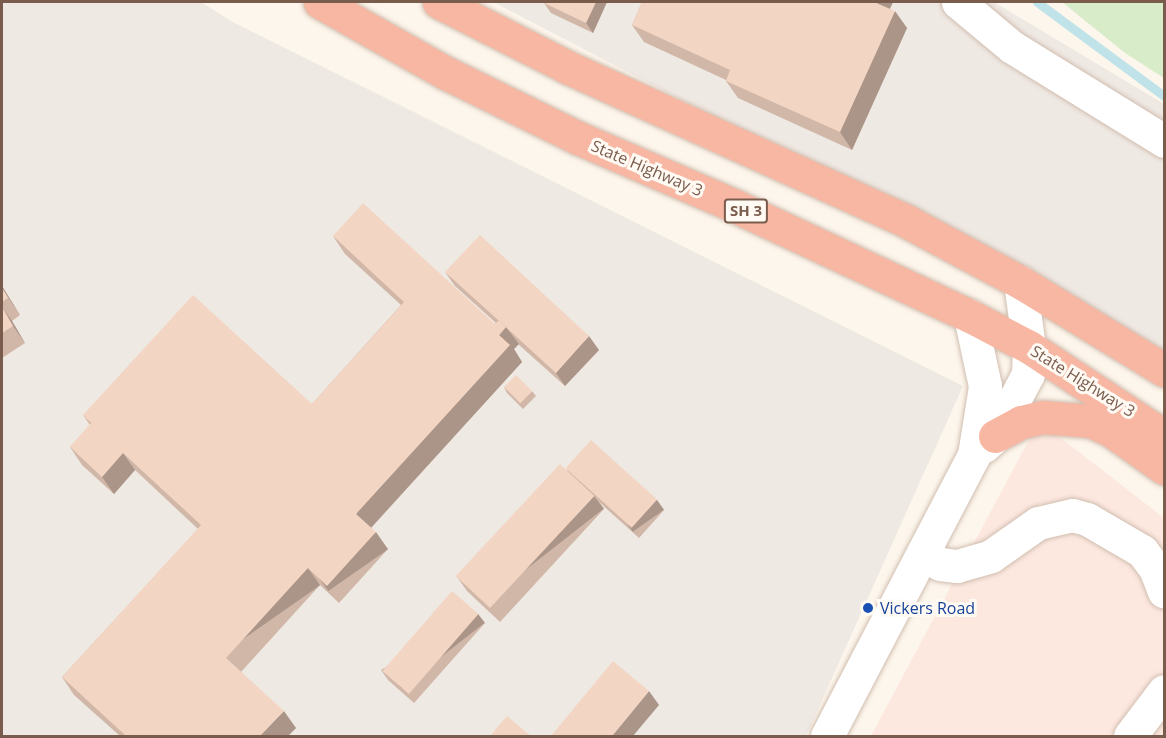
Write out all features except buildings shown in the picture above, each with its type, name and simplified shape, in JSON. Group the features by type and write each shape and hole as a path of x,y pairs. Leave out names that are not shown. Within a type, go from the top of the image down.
{"highway":[{"name":"State Highway 3","path":"320,2 448,74 579,138 735,206 970,316 1029,347 1164,436"},
{"path":"439,2 567,67 908,222 1020,282 1164,370"},
{"path":"985,445 1021,422 1043,417 1091,421 1112,431 1164,468"}],"street":[{"path":"958,2 1012,47 1164,141"},
{"path":"827,736 985,445 1028,374 1029,347 1020,282"},
{"path":"970,316 985,386 985,445"},
{"path":"924,555 940,564 957,566 991,556 1038,523 1072,515 1087,519 1142,551 1155,568 1164,591"},
{"path":"1130,736 1164,691"}],"shaded area":[{"path":"2,2 201,2 231,21 963,386 806,736 2,736"},
{"path":"493,2 994,2 1164,104 1164,362 1100,317"},
{"path":"1039,421 1164,518 1164,736 871,736"}],"green space":[{"path":"1062,2 1164,2 1164,78 1125,53"}],"waterway":[{"path":"1037,2 1164,96"}],"place":[{"name":"Vickers Road","path":"868,608"}]}
